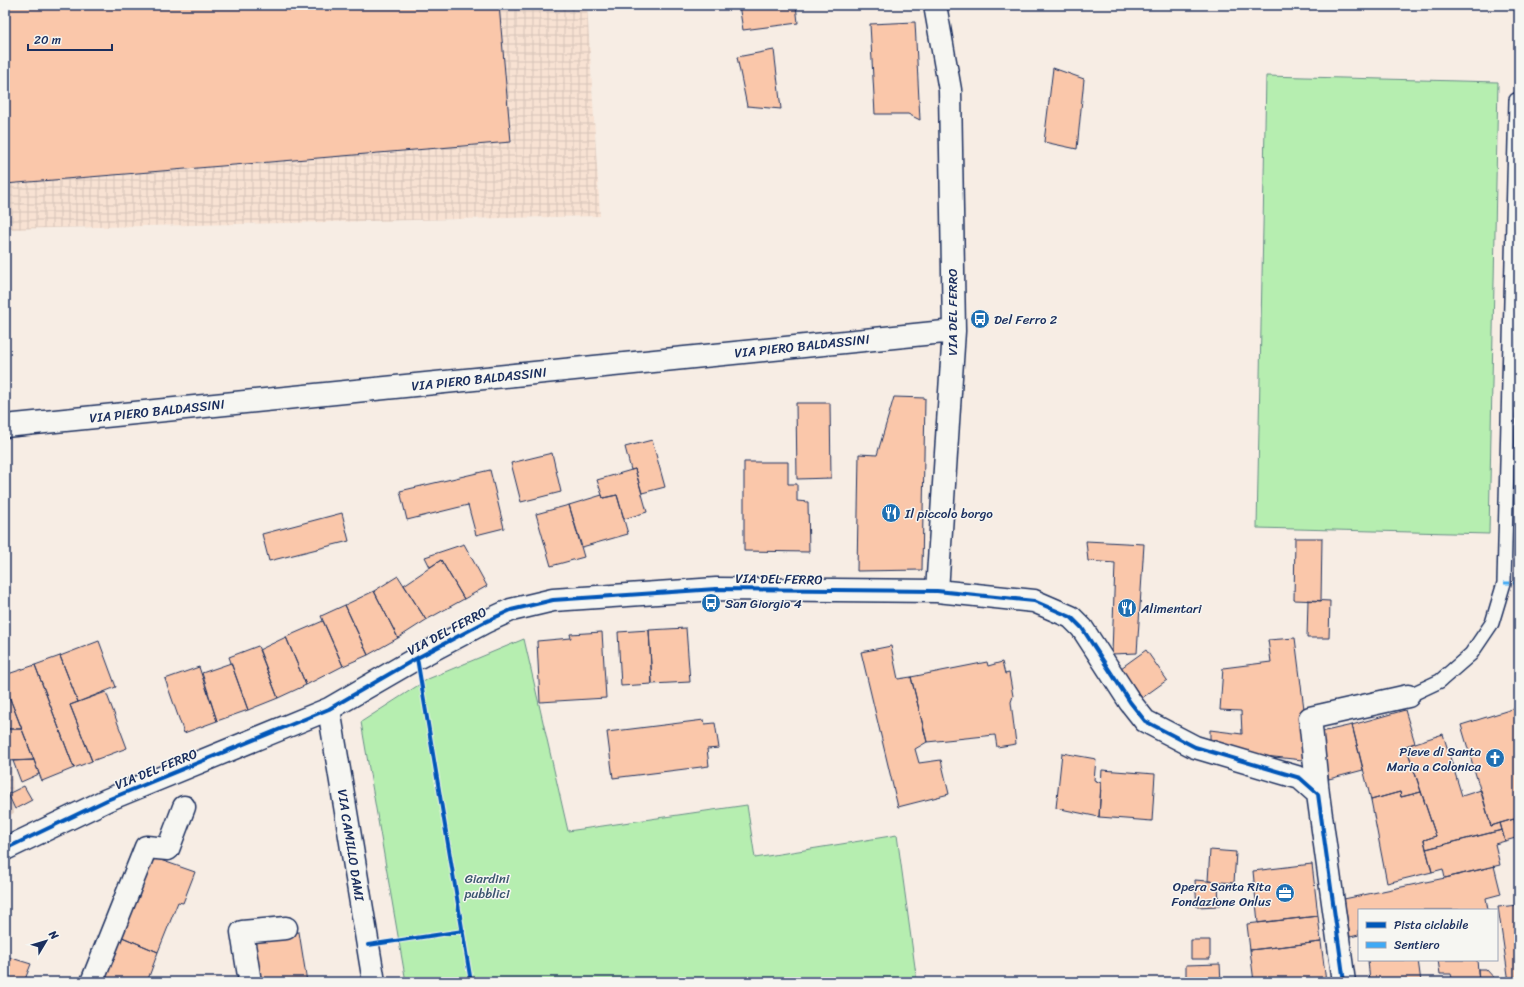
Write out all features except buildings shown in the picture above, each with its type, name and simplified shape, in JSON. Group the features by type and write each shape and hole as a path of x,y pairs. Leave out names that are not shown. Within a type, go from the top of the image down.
{"street":[{"name":"VIA DEL FERRO","path":"5,849 107,800 329,709 417,658 511,610 553,600 716,589 937,591 954,331 950,90 935,5"},
{"name":"VIA PIERO BALDASSINI","path":"5,426 954,331"},
{"path":"937,591 1034,601 1071,617 1082,628 1126,696 1145,721 1195,747 1300,778 1318,794"},
{"path":"1344,982 1318,794 1310,718 1408,696"},
{"name":"VIA CAMILLO DAMI","path":"329,709 374,982"},
{"path":"92,982 146,847 168,849 184,807"},
{"path":"250,982 242,932 286,928"}],"lane":[{"path":"1408,696 1440,681 1471,654 1492,623 1504,583 1516,100"}],"shaded area":[{"path":"5,5 587,5 600,216 5,229"},
{"path":"5,661 14,813 5,818"}],"green space":[{"path":"1266,76 1498,82 1489,534 1257,528"},
{"name":"Giardini pubblici","path":"524,639 568,831 747,805 755,858 897,835 917,982 406,982 361,722 428,679"}],"marked path":[{"path":"1504,583 1519,583"}],"cycle path":[{"path":"5,849 107,800 329,709 417,658 511,610 553,600 716,589 937,591 1034,601 1071,617 1082,628 1130,702 1145,721 1195,747 1300,778 1318,794 1344,982"},
{"path":"417,658 471,982"},
{"path":"368,945 463,931"}],"place":[{"name":"Del Ferro 2","path":"980,319"},
{"name":"Il piccolo borgo","path":"891,513"},
{"name":"San Giorgio 4","path":"711,603"},
{"name":"Alimentari","path":"1127,608"},
{"name":"Pieve di Santa Maria a Colonica","path":"1495,758"},
{"name":"Opera Santa Rita Fondazione Onlus","path":"1285,893"}]}
